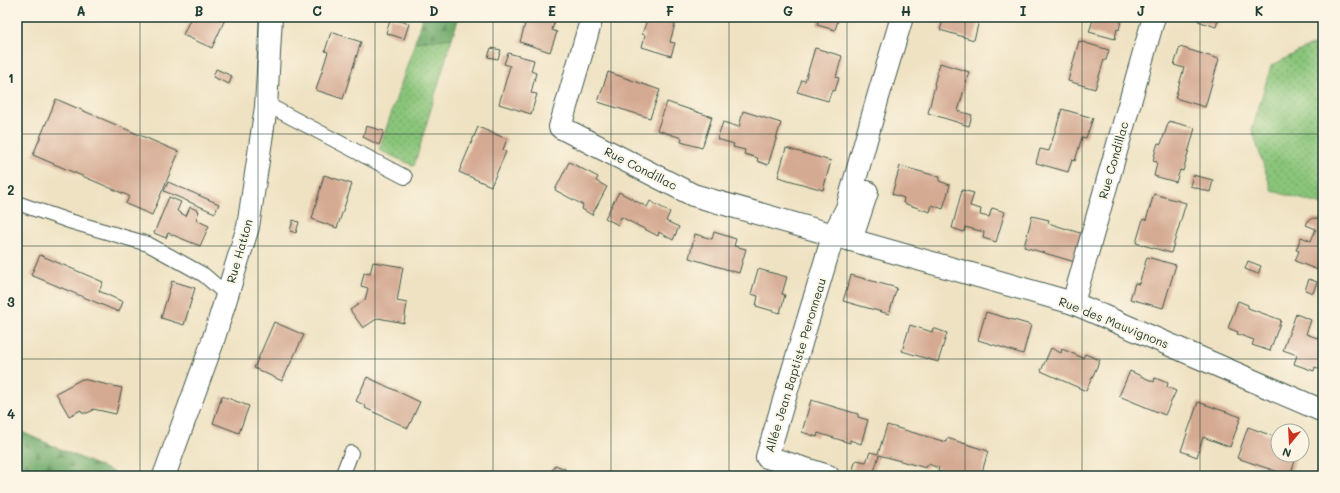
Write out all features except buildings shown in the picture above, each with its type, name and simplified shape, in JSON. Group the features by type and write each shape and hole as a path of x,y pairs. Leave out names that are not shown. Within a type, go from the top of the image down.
{"street":[{"name":"Rue Hatton","path":"164,476 212,344 248,227 266,104 271,17"},
{"name":"Rue Condillac","path":"592,17 560,127 693,195 842,238"},
{"path":"842,238 865,200 886,118 878,97 902,17"},
{"name":"Rue Condillac","path":"1073,303 1154,17"},
{"name":"Rue des Mauvignons","path":"842,238 1073,303 1323,411"},
{"name":"Allée Jean Baptiste Peronneau","path":"828,476 766,458 842,238"}],"lane":[{"path":"266,104 404,177"},
{"path":"17,203 69,221 148,244 204,275 227,295"},
{"path":"342,476 351,453"}],"green space":[{"path":"422,17 459,17 452,38 415,42"},
{"path":"452,38 414,166 379,150 415,42"},
{"path":"1311,45 1323,48 1323,205 1272,191 1252,130 1271,66"},
{"path":"17,430 122,476 17,476"}]}
